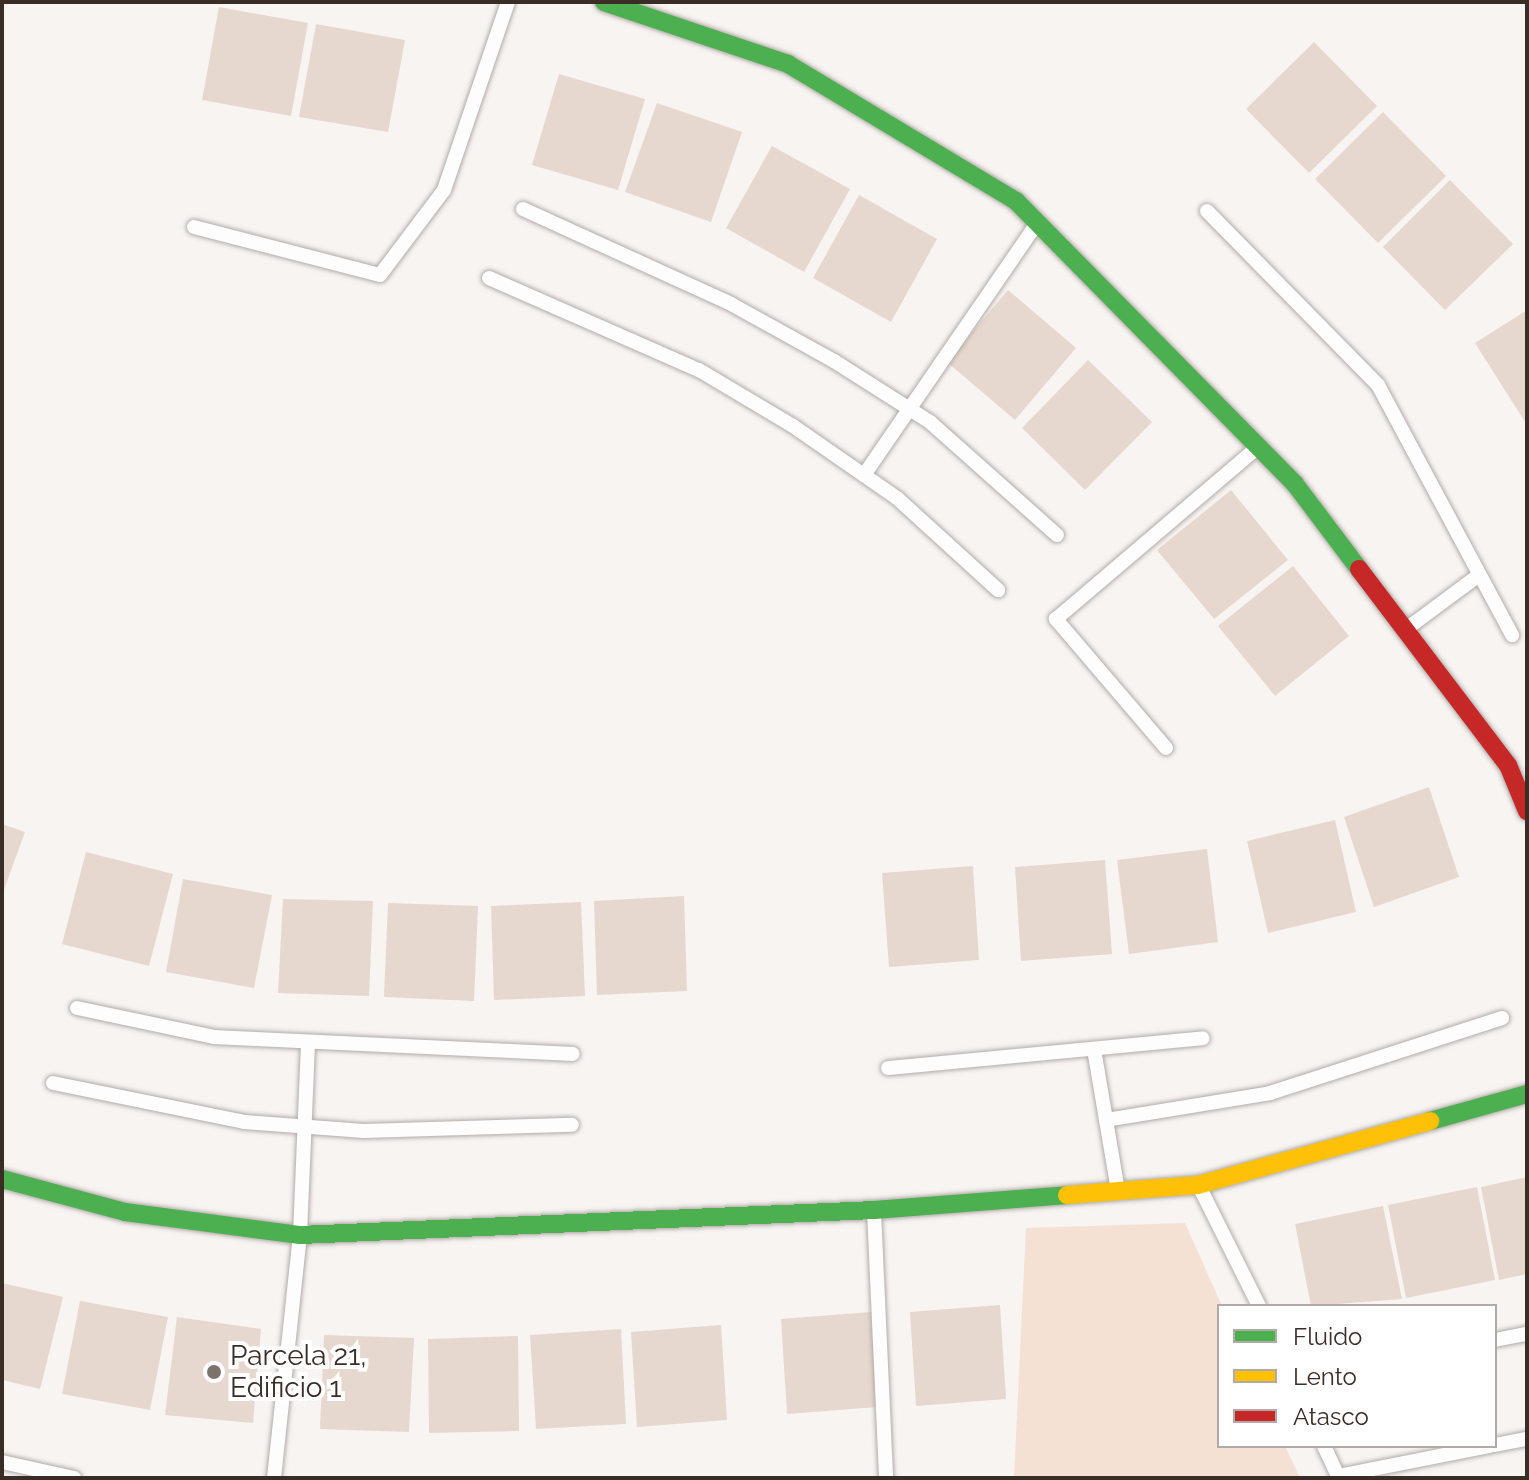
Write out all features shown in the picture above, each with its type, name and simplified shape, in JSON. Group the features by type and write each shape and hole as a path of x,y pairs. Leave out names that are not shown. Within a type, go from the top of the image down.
{"street":[{"path":"604,2 788,64 1016,201 1295,484 1508,765 1527,811"},
{"path":"2,1179 125,1212 300,1235 874,1210 1198,1185 1527,1094"}],"lane":[{"path":"194,227 380,275 444,190 508,2"},
{"path":"523,209 731,304 912,411 1057,535"},
{"path":"1207,211 1378,385 1512,635"},
{"path":"864,475 912,411 1037,222"},
{"path":"489,278 699,370 864,475 998,590"},
{"path":"1166,748 1056,619 1258,447"},
{"path":"1406,630 1479,575"},
{"path":"77,1008 215,1037 573,1054"},
{"path":"1106,1120 1270,1093 1502,1018"},
{"path":"888,1068 1203,1038"},
{"path":"274,1478 300,1235 308,1042"},
{"path":"1094,1049 1118,1191"},
{"path":"53,1083 121,1101 364,1131 572,1125"},
{"path":"1198,1185 1258,1304"},
{"path":"874,1210 886,1478"},
{"path":"1497,1340 1527,1334"},
{"path":"1497,1445 1527,1439"},
{"path":"1325,1448 1338,1476 1483,1448"},
{"path":"2,1462 74,1478"}],"shaded area":[{"path":"1185,1223 1221,1304 1217,1304 1217,1448 1286,1448 1300,1478 1014,1478 1026,1228"}],"building":[{"path":"219,7 308,23 291,116 202,100"},
{"path":"316,24 405,40 388,132 299,117"},
{"path":"1314,42 1377,106 1309,173 1246,109"},
{"path":"559,74 645,99 618,190 532,165"},
{"path":"657,103 742,132 711,222 625,192"},
{"path":"1383,112 1446,176 1378,243 1315,179"},
{"path":"772,146 850,189 804,272 726,228"},
{"path":"1450,180 1513,244 1445,310 1383,247"},
{"path":"859,195 937,239 891,322 813,278"},
{"path":"1008,290 1076,348 1015,420 947,362"},
{"path":"1527,310 1527,425 1475,343"},
{"path":"1088,360 1152,422 1085,490 1022,428"},
{"path":"1231,490 1288,560 1214,619 1157,550"},
{"path":"1293,566 1349,636 1275,696 1218,626"},
{"path":"1429,787 1459,877 1374,907 1344,817"},
{"path":"1335,820 1356,912 1268,933 1247,841"},
{"path":"2,824 25,832 2,895"},
{"path":"1207,849 1218,942 1129,954 1117,860"},
{"path":"86,852 173,874 149,966 62,944"},
{"path":"1105,860 1112,954 1021,961 1015,867"},
{"path":"973,866 979,960 889,967 882,873"},
{"path":"183,879 272,895 254,988 166,972"},
{"path":"684,896 687,991 597,995 594,901"},
{"path":"283,899 373,901 369,996 278,993"},
{"path":"581,902 585,996 494,1000 491,906"},
{"path":"388,903 478,906 474,1001 384,997"},
{"path":"1527,1177 1527,1274 1499,1280 1481,1187"},
{"path":"1477,1187 1495,1280 1406,1298 1388,1205"},
{"path":"1383,1206 1402,1299 1311,1304 1295,1224"},
{"path":"2,1283 63,1297 40,1389 2,1380"},
{"path":"80,1301 168,1317 150,1410 62,1394"},
{"path":"1000,1305 1006,1399 916,1406 910,1312"},
{"path":"871,1312 877,1407 787,1414 781,1319"},
{"name":"Parcela 21, Edificio 1","path":"177,1317 261,1329 253,1423 165,1415"},
{"path":"721,1325 727,1420 637,1427 631,1332"},
{"path":"621,1329 626,1424 536,1429 530,1335"},
{"path":"324,1335 414,1338 409,1432 320,1429"},
{"path":"518,1336 519,1431 429,1433 428,1339"}],"traffic: fast":[{"path":"604,2 788,64 1016,201 1295,484 1359,569"},
{"path":"1430,1121 1527,1094"},
{"path":"2,1179 125,1212 300,1235 874,1210 1067,1195"}],"traffic: slow":[{"path":"1067,1195 1198,1185 1430,1121"}],"traffic: jam":[{"path":"1359,569 1508,765 1527,811"}],"place":[{"name":"Parcela 21, Edificio 1","path":"214,1372"}]}
